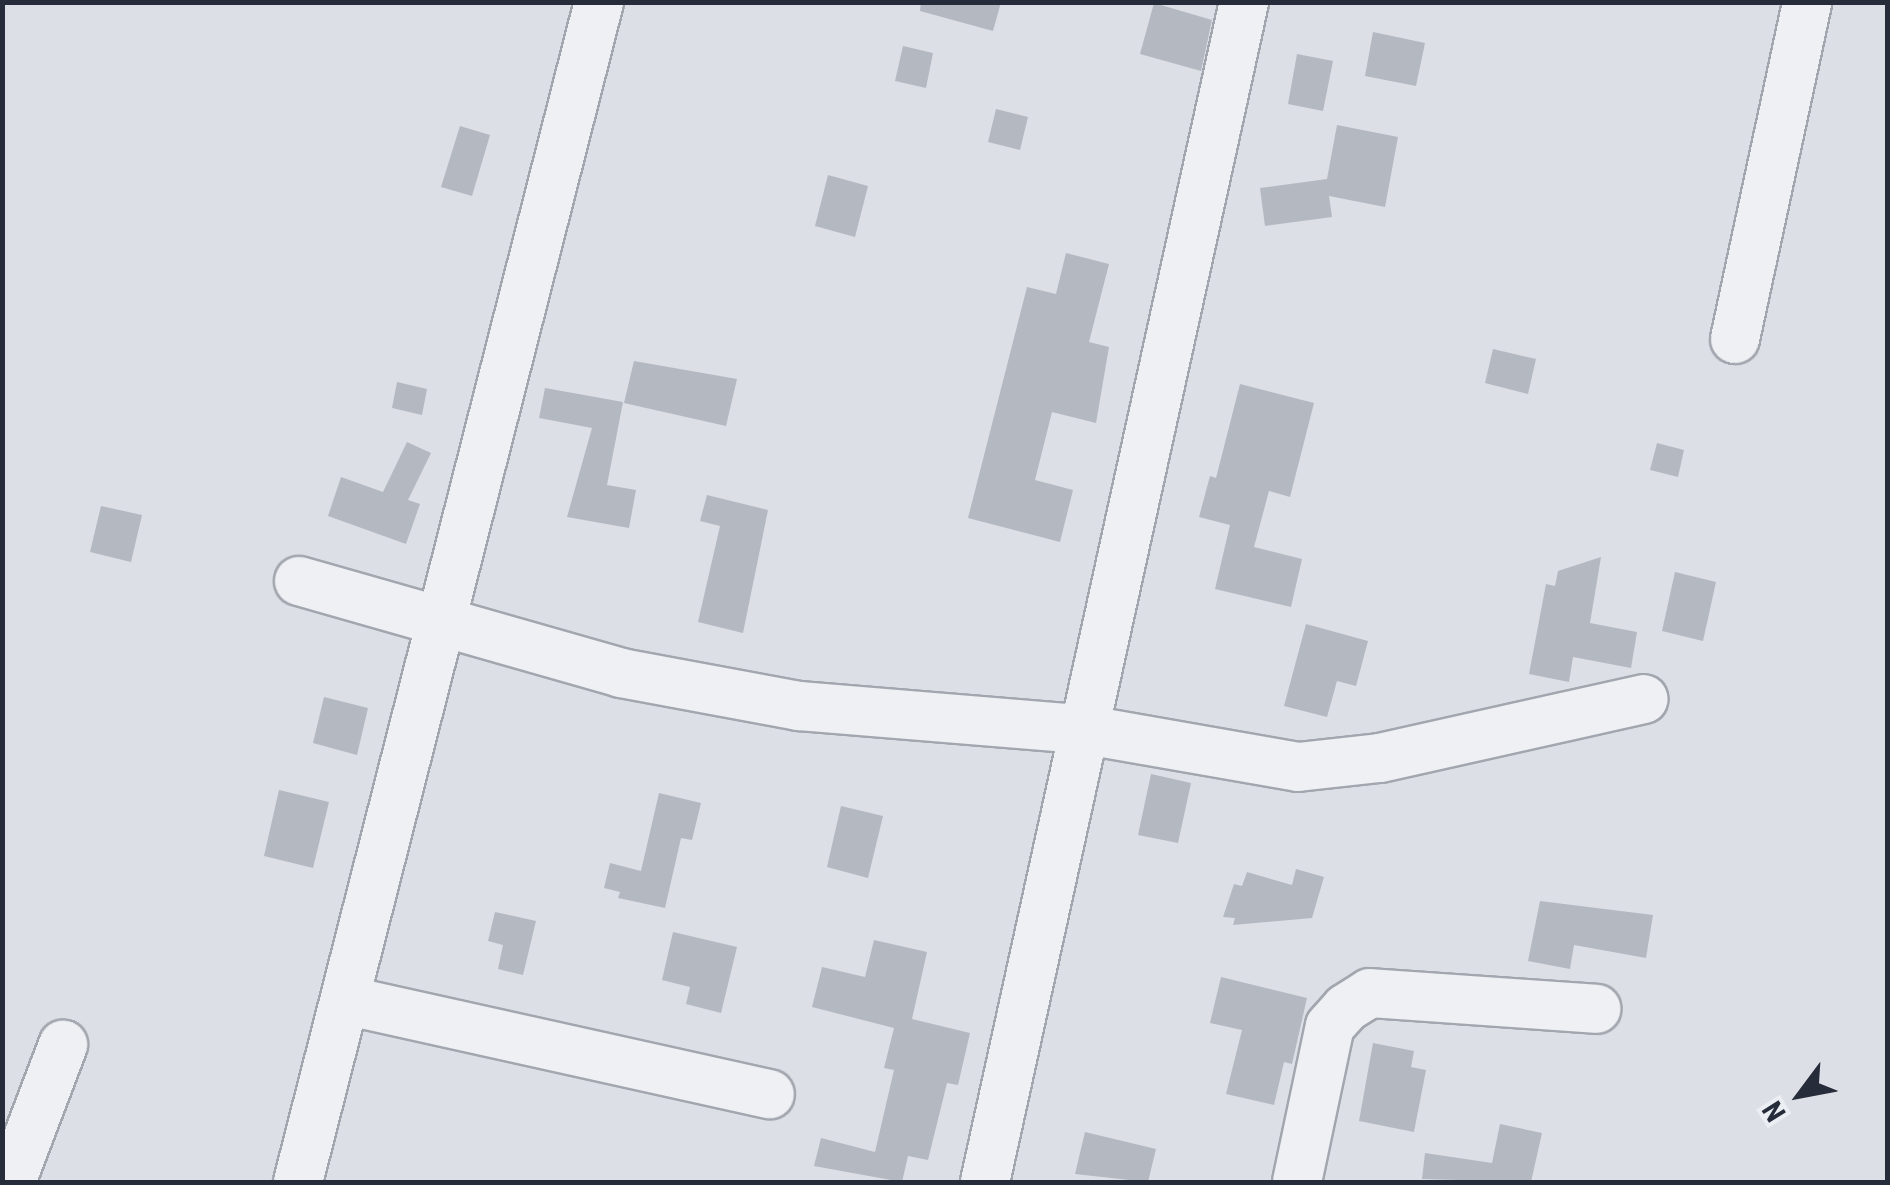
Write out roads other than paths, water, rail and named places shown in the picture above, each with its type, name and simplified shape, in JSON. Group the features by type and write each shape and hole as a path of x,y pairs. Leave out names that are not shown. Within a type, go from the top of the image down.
{"street":[{"path":"298,1182 349,1000 438,621 599,2"},
{"path":"985,1182 1081,729 1244,2"},
{"path":"1735,339 1808,2"},
{"path":"300,581 621,672 799,706 1081,729 1298,767 1334,766 1643,699"},
{"path":"1298,1182 1330,1026 1346,1008 1370,994 1596,1010"},
{"path":"349,1000 770,1094"},
{"path":"11,1182 63,1045"}]}
